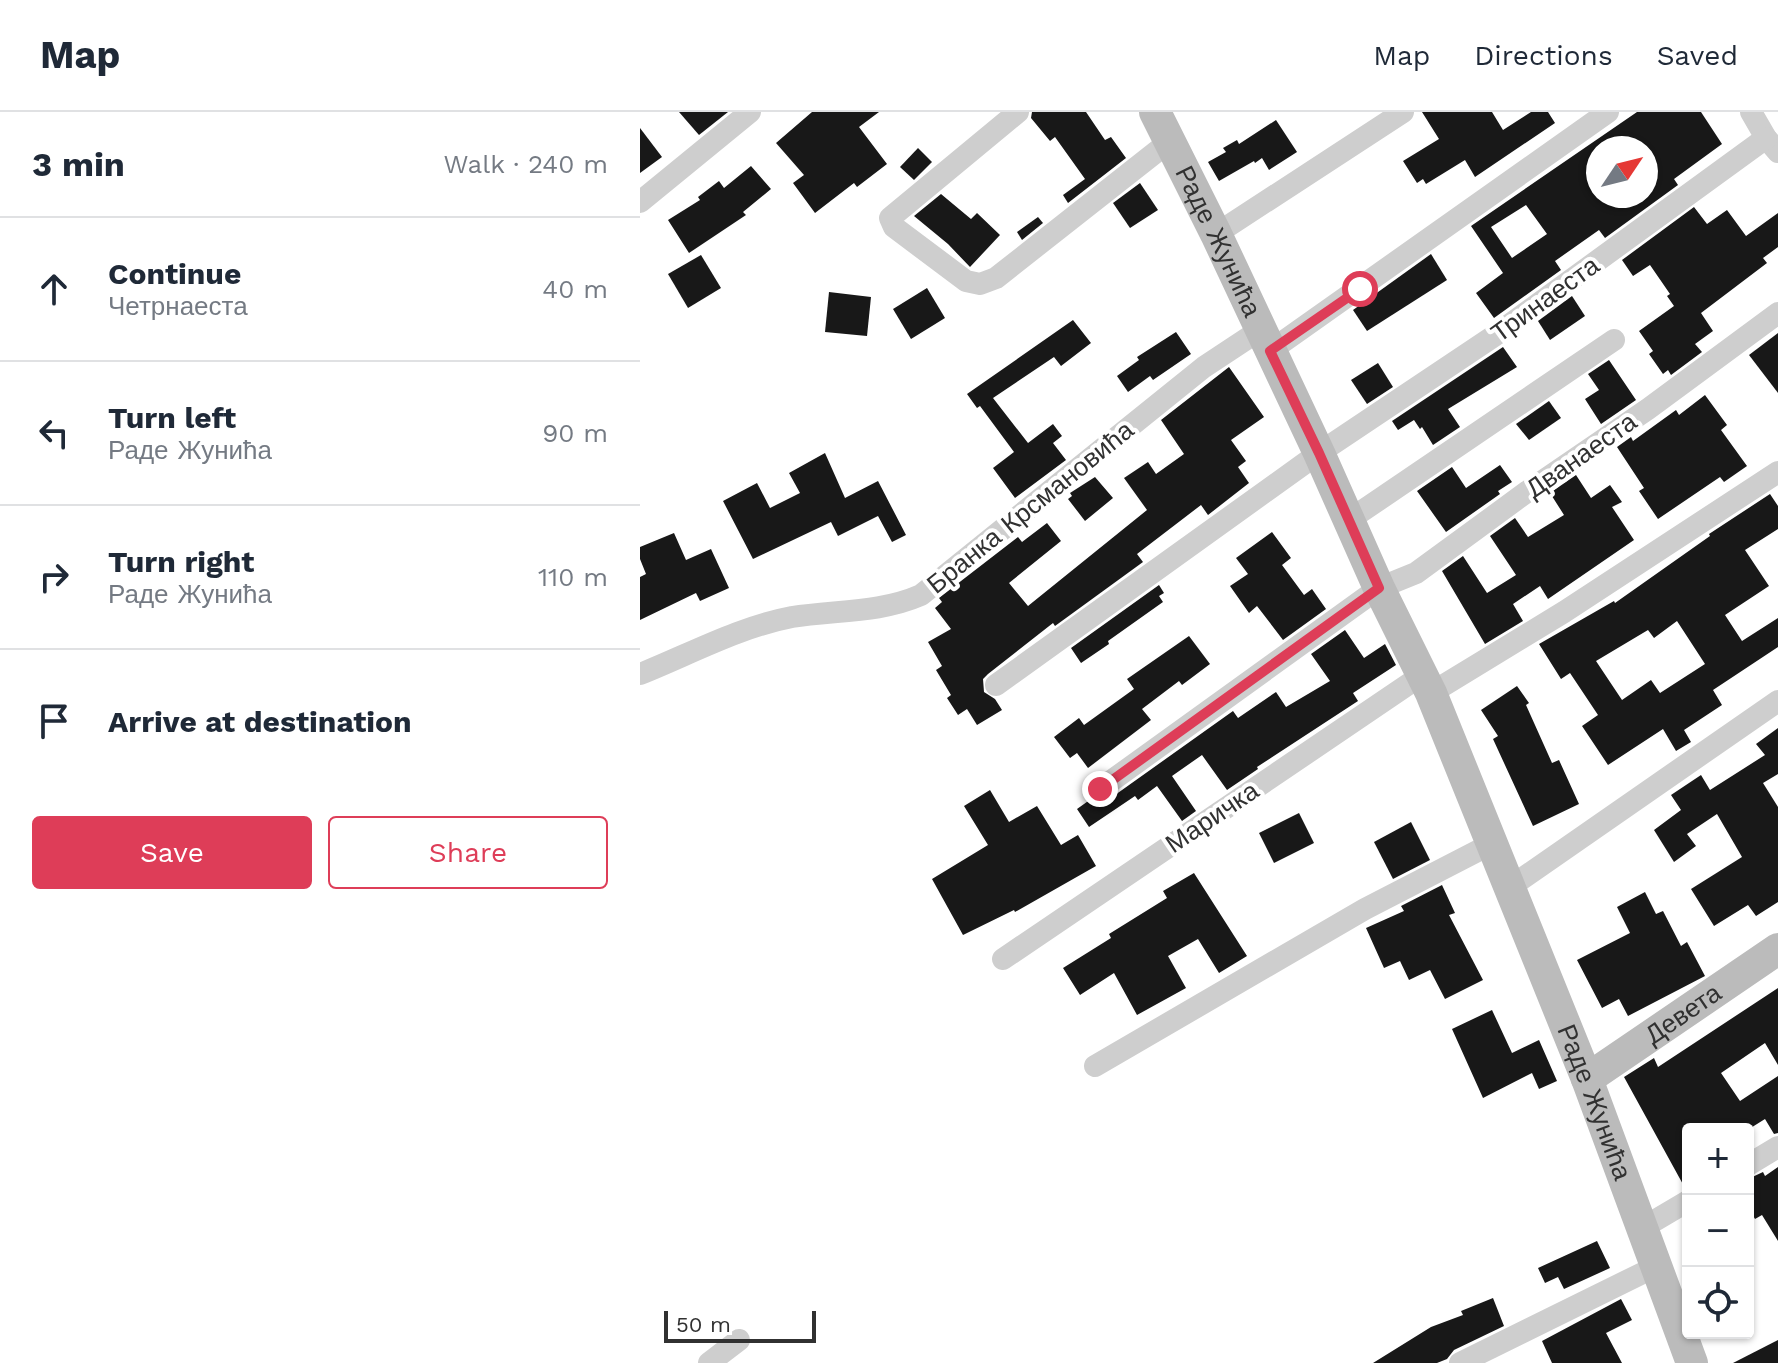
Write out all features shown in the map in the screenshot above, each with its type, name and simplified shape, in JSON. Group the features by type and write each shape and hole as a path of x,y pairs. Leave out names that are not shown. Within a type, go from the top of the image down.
{"main road":[{"name":"Раде Жунића","path":"1155,112 1216,234 1426,684 1587,1079 1692,1363"},
{"name":"Девета","path":"1587,1079 1778,949"}],"street":[{"path":"640,202 750,112"},
{"path":"1018,112 890,218 894,227 966,281 980,284 996,278 1170,141"},
{"path":"1216,234 1403,112"},
{"name":"Бранка Крсмановића","path":"640,674 743,631 792,617 896,606 921,595 1204,367 1265,340 1608,112"},
{"path":"1751,112 1772,145"},
{"name":"Тринаеста","path":"996,685 1319,453 1772,145"},
{"name":"Дванаеста","path":"1379,588 1416,573 1778,313"},
{"path":"1349,520 1614,340"},
{"name":"Маричка","path":"1003,959 1426,684 1564,612 1778,472"},
{"path":"1100,789 1379,588"},
{"path":"1510,887 1778,701"},
{"path":"1095,1066 1365,909 1493,843"},
{"path":"1754,1161 1778,1147"},
{"path":"1644,1227 1682,1205"},
{"path":"1460,1363 1657,1266"},
{"path":"709,1363 739,1340"}],"building":[{"path":"679,112 728,112 699,135"},
{"path":"812,112 879,112 859,127 887,164 857,187 854,183 815,213 793,183 804,175 776,143"},
{"path":"1032,112 1086,112 1105,140 1111,137 1126,158 1068,203 1063,195 1085,179 1055,137 1050,141 1031,118"},
{"path":"1422,112 1492,112 1503,130 1531,112 1548,112 1555,123 1475,177 1465,160 1426,184 1423,179 1417,183 1403,161 1439,139"},
{"path":"1637,112 1701,112 1722,144 1674,179 1678,185 1658,200 1658,136 1602,136"},
{"path":"1276,120 1297,152 1269,170 1262,158 1219,181 1208,162 1226,152 1223,148 1237,140 1239,144"},
{"path":"640,128 662,157 640,173"},
{"path":"1586,147 1586,208 1646,208 1605,238 1599,230 1555,261 1561,270 1494,318 1476,293 1503,273 1471,226","holes":["1526,205 1547,234 1512,258 1491,227"]},
{"path":"918,148 932,162 914,180 900,167"},
{"path":"751,166 771,189 743,212 746,215 689,253 668,220 700,200 698,197 719,181 724,188"},
{"path":"1140,183 1158,210 1130,228 1113,203"},
{"path":"941,194 971,219 977,213 1000,235 970,267 914,216"},
{"path":"1694,207 1707,224 1727,210 1746,236 1778,213 1778,247 1763,258 1767,263 1701,313 1713,331 1695,344 1702,352 1671,375 1668,370 1663,374 1649,354 1653,351 1639,331 1674,306 1667,296 1670,294 1650,265 1633,276 1622,260"},
{"path":"1038,217 1043,223 1022,240 1017,232"},
{"path":"1431,254 1447,280 1367,331 1353,310"},
{"path":"701,255 721,288 688,308 668,274"},
{"path":"927,288 945,318 911,339 893,309"},
{"path":"829,292 871,297 867,336 825,332"},
{"path":"1572,296 1585,316 1550,340 1538,321"},
{"path":"1073,320 1091,343 1061,366 1054,357 993,398 1028,443 1053,424 1062,436 1053,443 1066,460 1015,498 993,468 1014,452 980,406 977,408 967,394"},
{"path":"1176,332 1191,354 1153,380 1150,376 1128,392 1117,376 1139,360 1137,357"},
{"path":"1778,333 1778,393 1749,355"},
{"path":"1503,347 1517,367 1448,409 1460,427 1433,445 1414,420 1398,430 1392,421"},
{"path":"1609,360 1636,400 1601,424 1585,399 1599,390 1588,374"},
{"path":"1378,363 1393,387 1367,404 1351,380"},
{"path":"1229,367 1264,417 1231,440 1246,461 1238,467 1249,483 1208,515 1201,505 1137,554 1143,562 1055,626 1053,623 988,674 983,679 984,692 995,699 1002,710 977,725 967,709 958,715 947,698 951,695 936,670 942,666 928,642 951,629 935,608 942,602 939,598 1018,537 1022,542 1047,523 1061,541 1009,583 1028,606 1147,510 1124,478 1148,462 1156,474 1184,454 1161,420"},
{"path":"1705,395 1727,425 1721,430 1747,466 1724,482 1720,477 1658,519 1639,491 1644,488 1617,447 1631,437 1633,441 1676,410 1679,415"},
{"path":"1549,401 1561,418 1529,440 1516,424"},
{"path":"825,453 845,498 878,481 906,535 892,542 878,516 838,536 831,522 753,559 723,501 757,483 770,508 800,493 789,473"},
{"path":"1500,465 1512,482 1446,532 1417,491 1452,467 1466,488"},
{"path":"1576,475 1591,498 1610,485 1622,502 1612,507 1634,540 1548,599 1540,586 1513,604 1523,621 1485,644 1442,571 1463,556 1487,593 1516,575 1490,536 1515,518 1528,537 1564,515 1550,493"},
{"path":"1095,477 1113,498 1085,521 1068,499 1072,496 1070,493"},
{"path":"1770,494 1778,506 1778,529 1745,550 1769,586 1725,615 1742,641 1778,618 1778,647 1713,690 1722,705 1684,730 1691,742 1676,751 1663,729 1608,765 1582,726 1598,715 1570,673 1561,679 1539,644 1615,603","holes":["1677,621 1705,664 1660,693 1651,680 1622,700 1596,661 1648,630 1654,638"]},
{"path":"1272,532 1291,558 1282,565 1304,595 1312,589 1326,609 1283,640 1257,606 1249,613 1230,586 1248,574 1236,558"},
{"path":"674,533 686,560 711,549 729,588 700,601 696,593 640,620 640,577 646,574 640,559 640,547"},
{"path":"1159,585 1164,593 1159,596 1163,602 1081,663 1071,648"},
{"path":"1345,630 1364,658 1385,644 1396,665 1353,693 1358,701 1227,790 1202,755 1172,776 1196,811 1182,821 1157,786 1138,800 1135,796 1089,827 1077,809 1091,799 1101,803 1108,800 1233,711 1238,718 1276,692 1286,707 1330,681 1311,654"},
{"path":"1189,636 1210,664 1182,685 1179,681 1142,709 1151,720 1088,768 1077,753 1070,758 1054,737 1079,718 1084,725 1134,689 1127,679"},
{"path":"1517,686 1529,703 1526,705 1552,763 1559,760 1579,804 1533,826 1493,739 1498,736 1481,710"},
{"path":"1778,728 1778,774 1763,783 1778,807 1778,902 1756,916 1748,905 1714,926 1691,889 1742,857 1717,814 1687,834 1696,846 1674,862 1654,830 1681,810 1671,795 1701,775 1710,790 1765,755 1756,744"},
{"path":"990,790 1009,822 1037,806 1061,845 1078,835 1096,866 1015,912 963,935 932,879 988,845 964,806"},
{"path":"1299,813 1314,843 1274,863 1259,833"},
{"path":"1411,822 1430,860 1393,879 1374,842"},
{"path":"1194,873 1247,956 1219,973 1198,939 1168,956 1186,988 1137,1015 1114,973 1080,995 1063,968 1111,938 1109,934 1167,898 1163,891"},
{"path":"1442,885 1455,913 1449,915 1483,980 1445,999 1430,970 1409,980 1400,961 1384,968 1366,928 1404,911 1401,906"},
{"path":"1645,892 1656,914 1663,911 1681,946 1687,942 1705,976 1628,1016 1619,999 1602,1008 1577,960 1630,933 1617,907"},
{"path":"1778,988 1778,1065 1765,1043 1721,1073 1740,1101 1778,1076 1778,1133 1774,1134 1765,1119 1754,1126 1754,1123 1682,1123 1682,1183 1624,1077 1654,1058 1658,1067"},
{"path":"1492,1010 1512,1053 1539,1040 1557,1081 1539,1089 1532,1073 1483,1098 1452,1029"},
{"path":"1778,1167 1778,1241 1762,1215 1754,1217 1754,1176 1763,1172 1765,1176"},
{"path":"1597,1241 1610,1268 1564,1289 1558,1277 1545,1283 1538,1268"},
{"path":"1493,1298 1504,1326 1454,1350 1447,1359 1437,1363 1373,1363 1431,1327 1463,1315 1461,1311"},
{"path":"1621,1299 1632,1320 1606,1333 1622,1363 1552,1363 1542,1341"},
{"path":"1778,1340 1778,1363 1733,1363"}],"route":[{"path":"1100,789 1379,588 1270,351 1360,289"}]}
